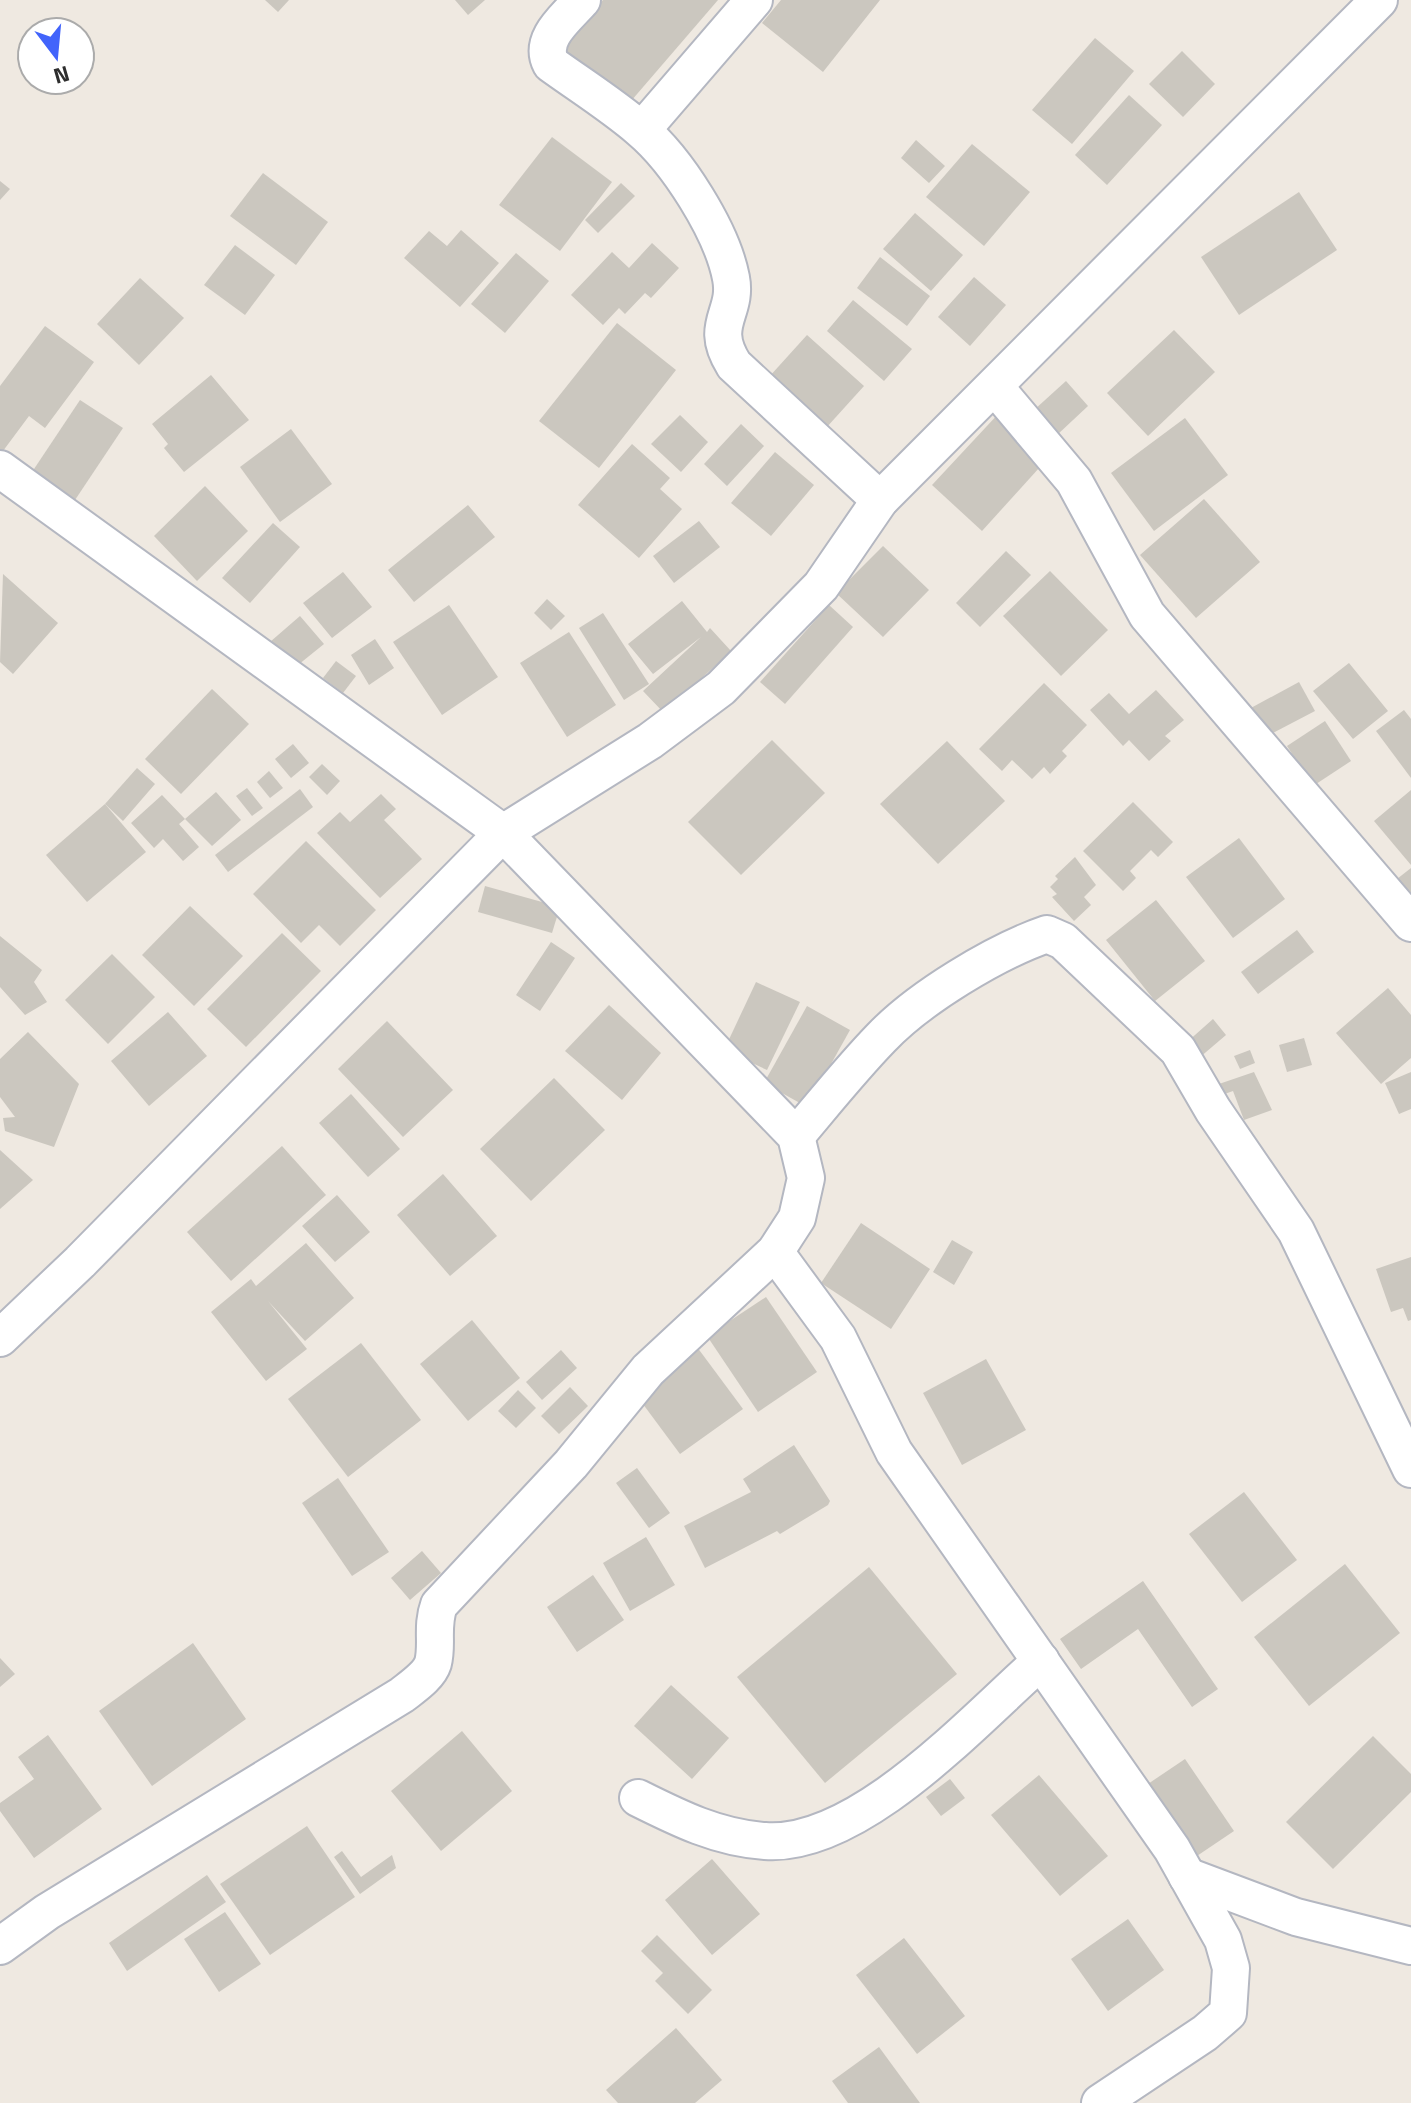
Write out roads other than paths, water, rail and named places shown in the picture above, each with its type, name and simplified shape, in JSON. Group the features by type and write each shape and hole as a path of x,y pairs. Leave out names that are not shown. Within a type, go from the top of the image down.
{"street":[{"path":"582,0 549,38 546,54 551,64 642,130 709,219 729,264 733,287 723,326 723,347 734,365 880,500"},
{"path":"642,130 754,0"},
{"path":"0,1338 503,833 650,741 721,688 821,586 880,500 995,387 1369,3"},
{"path":"995,387 1074,481 1147,615 1411,923"},
{"path":"0,469 503,833 796,1136 806,1178 797,1218 775,1252 648,1370 571,1464 439,1605 432,1632 433,1663 420,1680 402,1695 47,1912 0,1946"},
{"path":"796,1136 883,1036 958,979 981,963 1033,939 1047,934 1063,941 1178,1050 1213,1110 1296,1231 1411,1469"},
{"path":"775,1252 838,1338 894,1452 1187,1876 1227,1954 1231,1968 1228,2013 1205,2033 1100,2103"},
{"path":"638,1798 697,1828 766,1841 809,1837 856,1817 902,1783 1041,1661"},
{"path":"1187,1876 1296,1917 1411,1946"}]}
